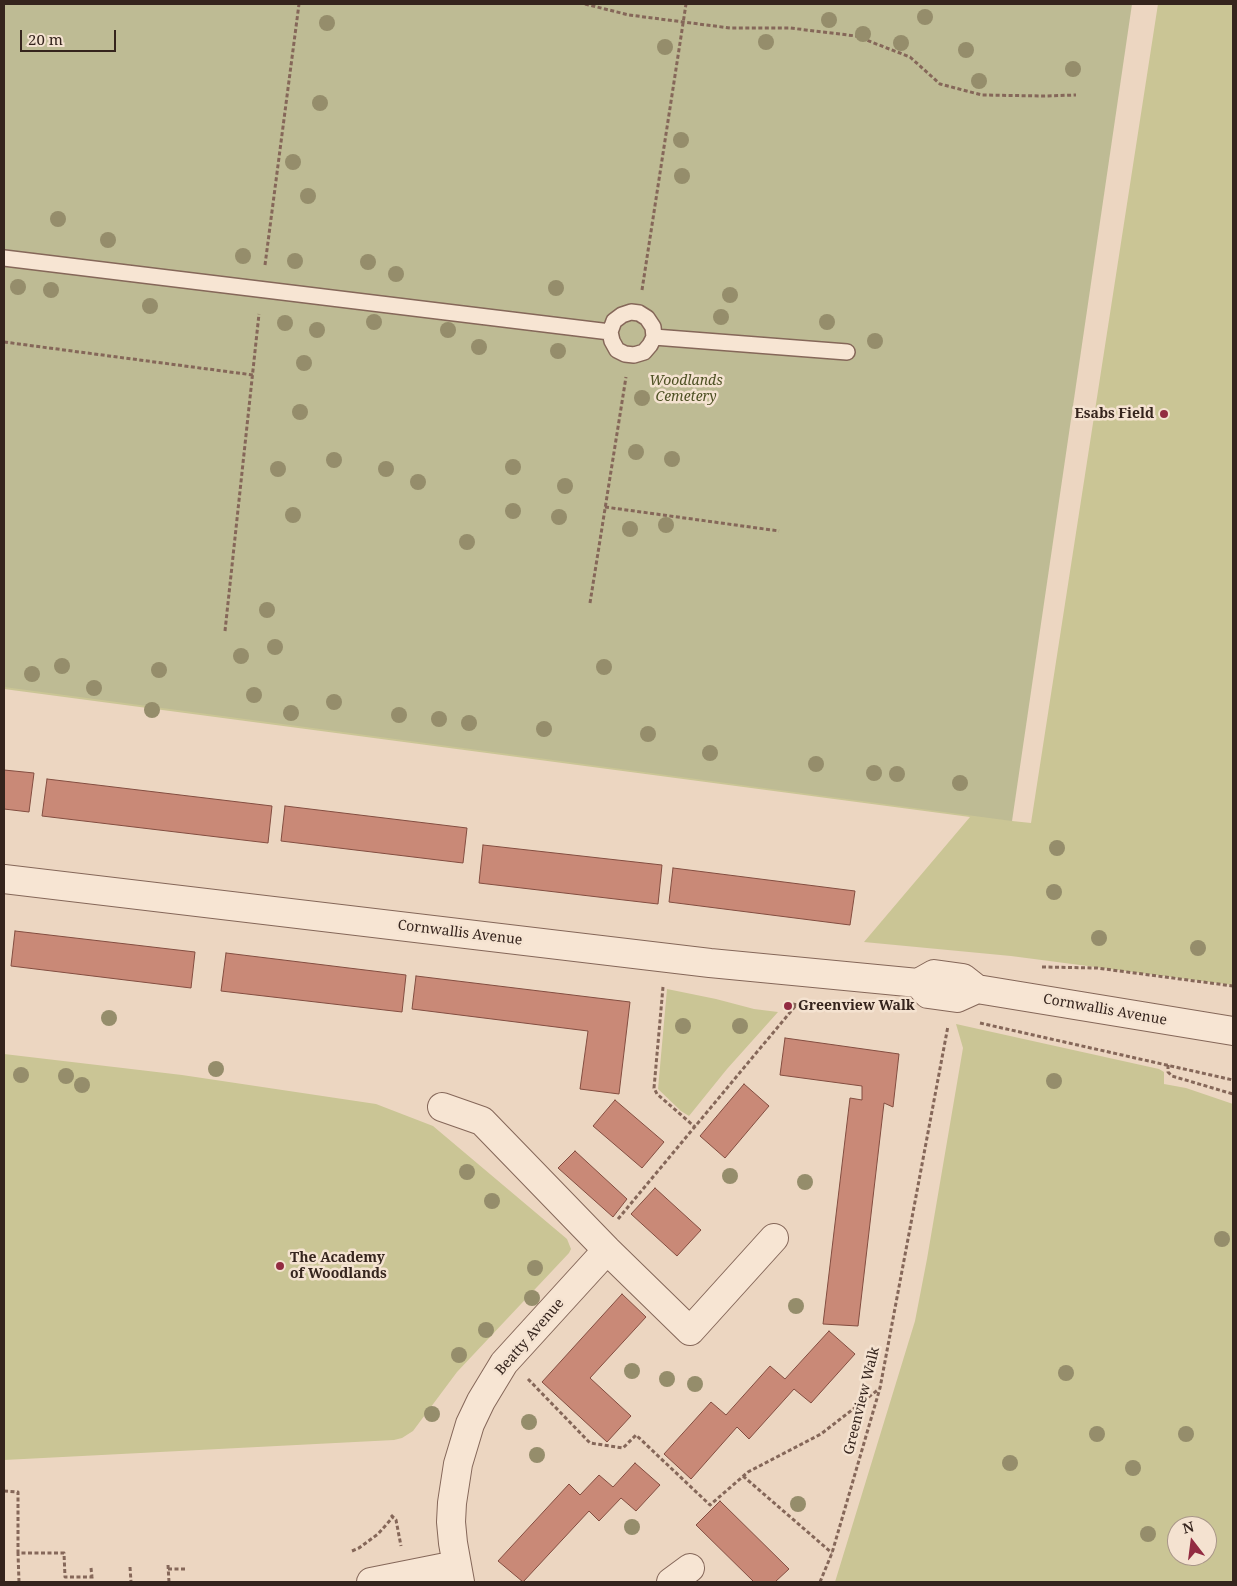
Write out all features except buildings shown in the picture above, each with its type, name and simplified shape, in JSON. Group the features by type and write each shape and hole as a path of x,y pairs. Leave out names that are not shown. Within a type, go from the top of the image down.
{"street":[{"name":"Cornwallis Avenue","path":"4,879 701,962 918,983 934,974 963,978 977,989 1233,1031"},
{"path":"442,1107 482,1121 607,1250 690,1331 774,1238"},
{"name":"Beatty Avenue","path":"458,1574 452,1533 454,1489 460,1455 470,1424 481,1401 508,1359 607,1250"},
{"path":"372,1582 458,1574"}],"lane":[{"path":"4,258 610,332"},
{"path":"631,312 639,313 647,318 653,327 654,337 644,352 634,355 617,350 610,332 614,320 631,312"},
{"path":"654,337 846,352"}],"path":[{"path":"225,631 262,289 299,4"},
{"path":"584,4 629,15 730,28 790,28 856,36 910,56 940,84 982,95 1076,95"},
{"path":"639,313 686,4"},
{"path":"4,342 253,375"},
{"path":"590,603 626,373"},
{"path":"605,508 779,531"},
{"path":"1176,978 1233,986"},
{"path":"663,981 654,1088 656,1094 695,1127"},
{"path":"607,1250 604,1236 797,1004"},
{"path":"977,1022 1233,1080"},
{"name":"Greenview Walk","path":"820,1582 832,1553 880,1388 948,1026"},
{"path":"1168,1065 1168,1072 1171,1075 1233,1094"},
{"path":"508,1359 590,1443 623,1448 636,1435 710,1505 748,1472 821,1434 880,1388"},
{"path":"743,1476 832,1553"},
{"path":"4,1490 18,1492 19,1582"},
{"path":"352,1551 378,1534 392,1516 396,1520 402,1547"},
{"path":"18,1554 64,1553 65,1577 92,1577"},
{"path":"130,1567 131,1582"},
{"path":"168,1582 168,1567 186,1569"},
{"path":"91,1568 92,1582"}],"shaded area":[{"path":"4,4 1012,821 1031,823 1158,4 1233,4 1233,985 1011,956 864,942 970,817 4,689"},
{"path":"667,989 754,1009 778,1012 727,1069 689,1116 658,1089"},
{"path":"956,1024 1159,1069 1164,1072 1164,1084 1186,1088 1233,1104 1233,1582 835,1582 915,1321 963,1048"},
{"name":"The Academy of Woodlands","path":"4,1054 182,1075 376,1104 433,1126 567,1239 571,1249 457,1372 413,1431 402,1438 394,1440 4,1460"}],"green space":[{"name":"Woodlands Cemetery","path":"4,4 1132,4 1012,821 4,687"}],"place":[{"name":"Esabs Field","path":"1164,414"},
{"name":"Greenview Walk","path":"788,1006"},
{"name":"The Academy of Woodlands","path":"280,1266"}]}
